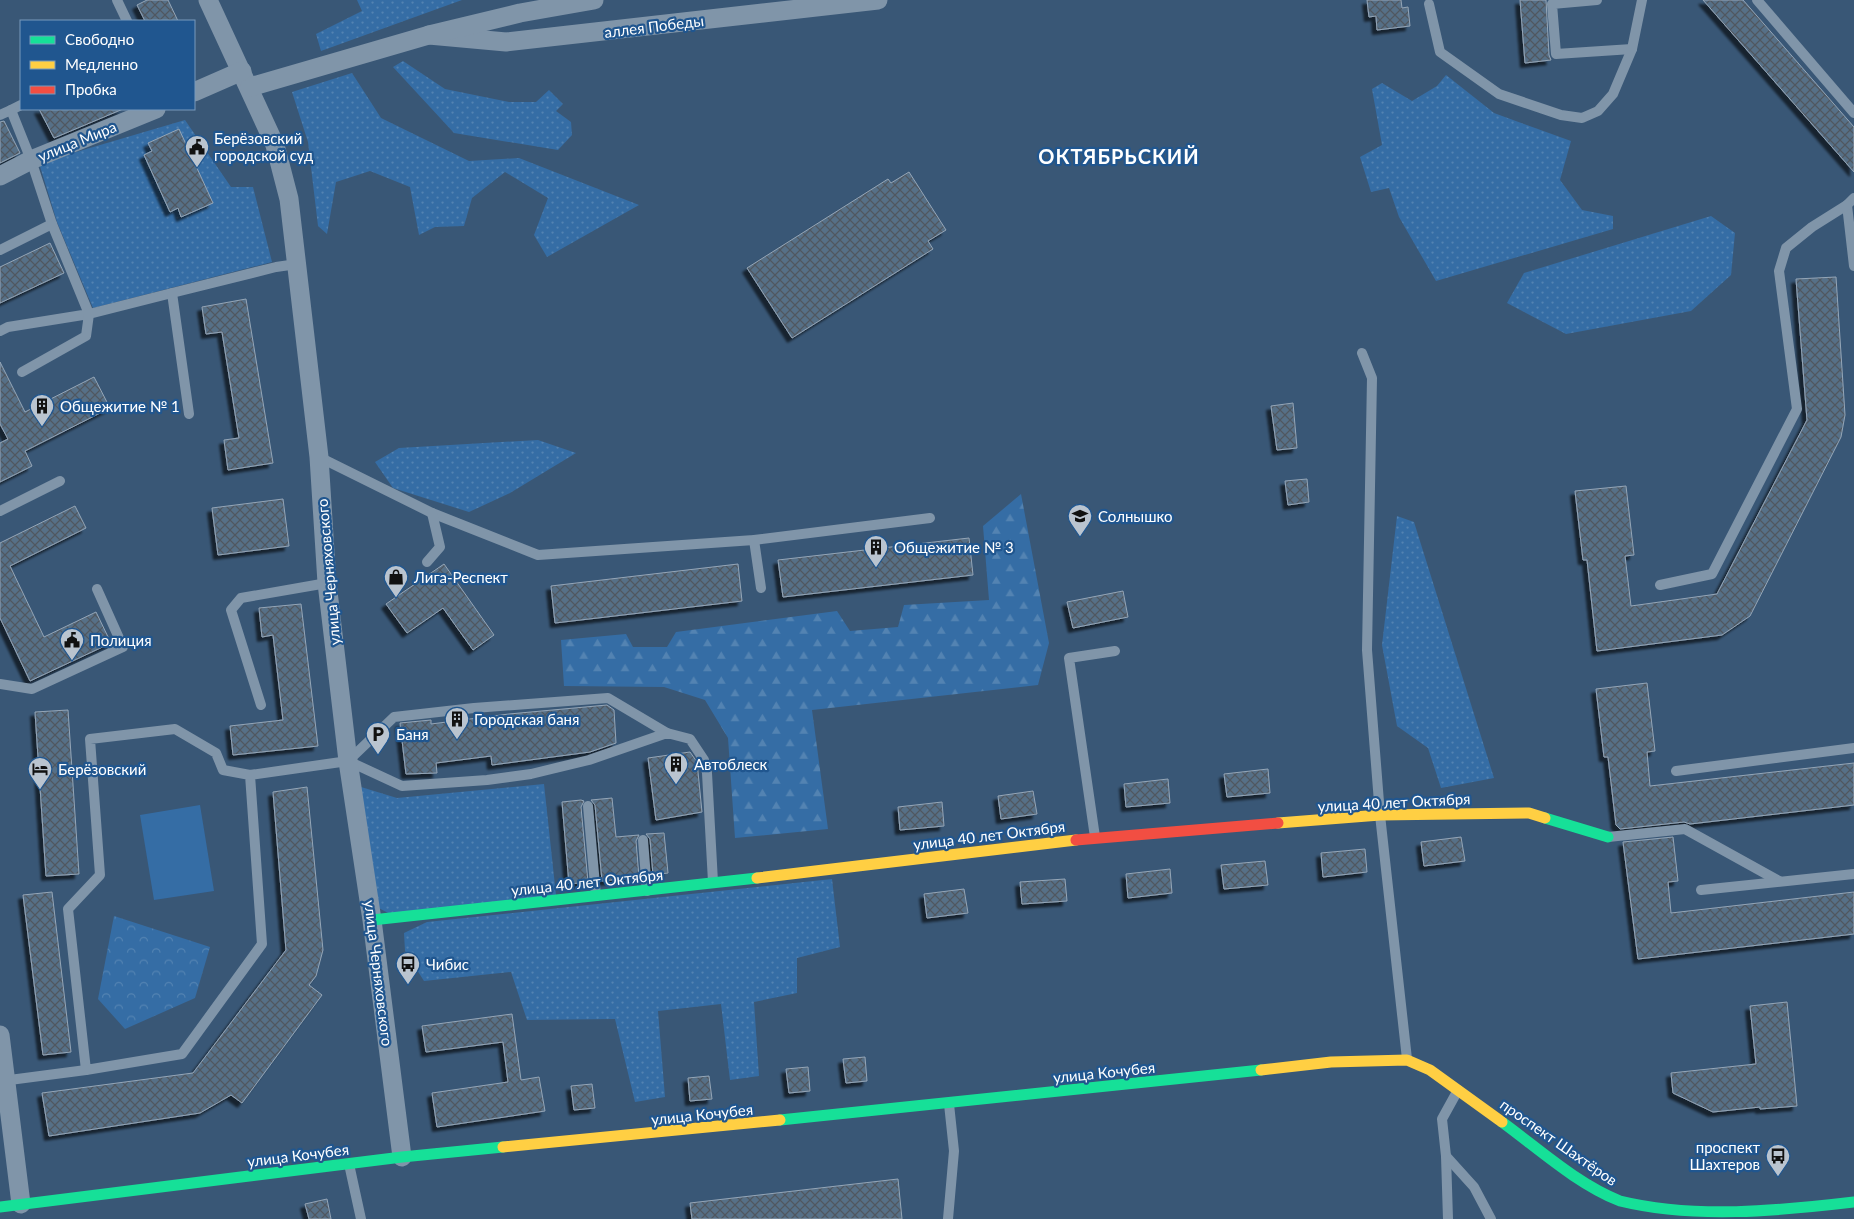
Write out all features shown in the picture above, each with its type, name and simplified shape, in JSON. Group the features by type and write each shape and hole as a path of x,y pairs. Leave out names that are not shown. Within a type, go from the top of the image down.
{"street":[{"name":"улица Черняховского","path":"208,0 275,145 289,199 319,457 327,582 348,761 372,920 402,1157"},
{"path":"195,92 520,13 594,0"},
{"name":"аллея Победы","path":"429,35 506,42 555,38 878,0"},
{"path":"520,13 555,38"},
{"name":"улица Мира","path":"0,176 31,160 154,110"},
{"name":"улица 40 лет Октября","path":"372,920 647,891 1095,838 1380,815 1529,813 1608,837"},
{"path":"0,1035 3,1081 21,1204"},
{"name":"проспект Шахтёров","path":"1407,1060 1430,1070 1459,1089 1583,1181 1619,1201 1654,1211 1717,1218 1854,1202"},
{"name":"улица Кочубея","path":"0,1207 402,1157 949,1104 1331,1062 1407,1060"}],"lane":[{"path":"117,0 127,20"},
{"path":"1596,0 1552,4 1556,54 1632,50"},
{"path":"1429,4 1440,52 1499,94 1561,115 1582,118 1598,111 1612,94 1632,50 1642,0"},
{"path":"1757,0 1854,113"},
{"path":"0,116 20,106"},
{"path":"11,110 31,160 52,224 89,314 86,336 22,372"},
{"path":"1660,585 1712,574 1797,408 1779,271 1786,248 1812,227 1850,202 1854,266"},
{"path":"0,250 52,224"},
{"path":"0,331 8,327 89,314 276,267 297,264"},
{"path":"172,293 189,414"},
{"path":"1362,353 1372,378 1367,650 1380,815 1407,1060"},
{"path":"319,457 432,513 538,555 754,540 930,518"},
{"path":"0,511 60,481"},
{"path":"427,562 440,547 432,513"},
{"path":"754,540 761,588"},
{"path":"261,705 231,610 241,598 327,582"},
{"path":"0,684 32,689 123,647 97,589"},
{"path":"1095,838 1069,658 1115,651"},
{"path":"348,761 394,717 474,708 608,698 667,733 690,739 704,760 707,773 713,883"},
{"path":"86,1070 68,909 100,875 90,739 175,728 216,753 223,770 250,775 348,761 402,786 486,780 531,774 589,760 667,733"},
{"path":"1676,771 1854,748"},
{"path":"3,1081 86,1070 182,1054 262,944 250,775"},
{"path":"588,806 596,896"},
{"path":"1608,837 1685,829 1779,881"},
{"path":"643,840 647,891"},
{"path":"1700,890 1854,874"},
{"path":"1448,1219 1446,1156 1442,1119 1459,1089"},
{"path":"948,1219 954,1151 949,1104"},
{"path":"1446,1156 1474,1187 1491,1219"},
{"path":"349,1164 361,1219"}],"green space":[{"path":"357,0 462,0 321,51 316,34 362,11"},
{"path":"403,61 445,89 509,102 536,102 549,90 563,104 556,111 571,122 572,135 558,150 454,133 393,67"},
{"path":"352,73 381,118 469,161 519,158 639,205 547,257 534,235 548,198 505,172 472,198 464,226 435,227 419,235 410,187 370,171 336,182 327,234 318,226 308,142 292,92"},
{"path":"1446,75 1494,113 1571,141 1560,180 1582,210 1613,216 1613,229 1436,281 1399,217 1389,188 1371,192 1360,157 1382,145 1372,89 1382,83 1412,101 1437,86"},
{"path":"185,120 231,187 253,187 272,262 93,308 57,222 39,163"},
{"path":"1711,216 1735,233 1731,275 1691,311 1566,334 1507,303 1524,273"},
{"path":"538,440 576,453 510,493 469,512 393,488 375,462 399,448"},
{"path":"1021,494 1049,643 1038,685 812,710 828,829 735,838 728,738 705,700 664,687 564,686 561,640 626,634 633,647 667,647 676,632 837,611 850,631 898,627 904,605 989,600 983,526"},
{"path":"1397,516 1414,522 1494,778 1441,788 1428,748 1397,726 1382,645"},
{"path":"544,784 556,895 390,914 375,906 361,787 397,798"},
{"path":"200,805 214,891 154,900 140,815"},
{"path":"832,879 840,947 797,958 797,993 754,1002 759,1076 730,1080 721,1004 658,1011 665,1097 635,1102 615,1019 527,1020 511,972 424,981 405,951 404,933 427,922"},
{"path":"114,916 210,947 195,998 125,1029 98,999"}],"building":[{"path":"147,0 168,0 178,20 144,20 137,5"},
{"path":"1367,0 1401,0 1402,8 1408,7 1410,26 1377,30 1376,16 1369,17"},
{"path":"1520,0 1546,0 1549,55 1551,60 1525,63"},
{"path":"1703,0 1743,0 1854,127 1854,172"},
{"path":"40,110 121,110 54,138"},
{"path":"4,121 20,153 0,163 0,122"},
{"path":"179,129 213,203 181,217 178,208 170,212 144,155 152,151 148,143"},
{"path":"909,172 946,230 928,241 933,249 792,338 747,268 888,179 891,183"},
{"path":"50,243 64,273 0,303 0,267"},
{"path":"1836,277 1845,415 1841,437 1750,616 1722,635 1597,651 1587,560 1583,560 1575,491 1626,486 1634,555 1625,556 1631,606 1717,594 1807,420 1796,279"},
{"path":"246,299 273,463 228,470 224,440 239,438 222,332 206,334 202,307"},
{"name":"Общежитие № 1","path":"0,362 25,412 94,377 110,408 25,451 32,466 0,482 0,443 8,439 0,424"},
{"path":"1293,403 1297,448 1277,450 1271,406"},
{"path":"1307,479 1309,502 1288,505 1285,481"},
{"path":"283,499 289,546 218,555 212,508"},
{"path":"75,506 86,528 10,566 44,637 96,612 111,643 30,681 0,618 0,543"},
{"name":"Общежитие № 3","path":"969,538 973,575 783,597 778,560"},
{"path":"444,564 494,635 473,650 443,608 407,633 386,604"},
{"path":"738,564 742,601 555,623 551,586"},
{"path":"1123,591 1128,617 1073,628 1067,602"},
{"path":"301,604 318,746 233,755 230,726 283,720 273,635 262,637 259,608"},
{"path":"1647,683 1655,751 1647,752 1650,786 1854,763 1854,805 1690,824 1684,822 1620,829 1616,825 1608,757 1604,757 1596,689"},
{"path":"607,705 614,710 616,743 590,752 492,765 491,756 436,763 437,773 406,774 400,723 431,720 431,724 509,714"},
{"path":"68,710 79,874 46,876 35,712"},
{"name":"Автоблеск","path":"690,752 697,762 702,812 656,820 648,758"},
{"path":"1268,769 1270,793 1227,797 1224,774"},
{"path":"1168,779 1170,803 1126,807 1124,784"},
{"path":"307,787 323,950 316,976 309,985 322,995 242,1103 231,1095 200,1113 49,1136 42,1093 193,1073 286,950 273,792"},
{"path":"1033,791 1037,814 1001,819 998,796"},
{"path":"612,798 616,837 639,835 636,841 639,877 602,881 595,805 591,800"},
{"path":"584,801 581,807 588,882 569,884 562,802"},
{"path":"942,802 944,826 900,830 898,807"},
{"path":"664,833 668,873 653,875 650,839 646,834"},
{"path":"1461,837 1465,861 1424,866 1421,842"},
{"path":"1673,837 1678,881 1668,882 1671,913 1854,892 1854,934 1638,959 1623,842"},
{"path":"1365,849 1367,872 1323,877 1321,853"},
{"path":"1265,861 1268,885 1224,889 1221,865"},
{"path":"1170,869 1172,893 1128,898 1126,874"},
{"path":"1065,879 1067,901 1022,904 1020,882"},
{"path":"964,889 968,913 927,918 924,894"},
{"path":"52,892 71,1052 43,1055 23,895"},
{"path":"1787,1002 1797,1106 1760,1109 1760,1107 1713,1112 1673,1093 1671,1073 1756,1064 1750,1006"},
{"path":"512,1014 521,1080 539,1077 545,1111 437,1127 432,1093 508,1082 503,1042 426,1052 422,1026"},
{"path":"865,1057 867,1081 846,1083 843,1059"},
{"path":"808,1067 810,1091 789,1093 786,1069"},
{"path":"709,1076 712,1099 690,1101 688,1078"},
{"path":"592,1084 595,1108 574,1110 571,1086"},
{"path":"898,1179 902,1219 692,1219 690,1203"},
{"path":"327,1199 331,1219 309,1219 305,1204"}],"traffic: fast":[{"path":"1545,818 1608,837"},
{"path":"372,920 757,878"},
{"path":"780,1120 1261,1070"},
{"path":"1502,1122 1574,1176 1620,1201 1648,1207 1707,1212 1796,1208 1854,1202"},
{"path":"0,1207 402,1157 503,1147"}],"traffic: slow":[{"path":"1278,823 1380,815 1529,813 1545,818"},
{"path":"757,878 1076,840"},
{"path":"1261,1070 1331,1062 1407,1060 1430,1070 1502,1122"},
{"path":"503,1147 780,1120"}],"traffic: jam":[{"path":"1076,840 1278,823"}],"place":[{"name":"Берёзовский городской суд","path":"197,168"},
{"name":"Общежитие № 1","path":"42,427"},
{"name":"Солнышко","path":"1080,537"},
{"name":"Общежитие № 3","path":"876,568"},
{"name":"Лига-Респект","path":"396,598"},
{"name":"Полиция","path":"72,661"},
{"name":"Городская баня","path":"457,740"},
{"name":"Баня","path":"378,755"},
{"name":"Автоблеск","path":"676,785"},
{"name":"Берёзовский","path":"40,790"},
{"name":"Чибис","path":"408,985"},
{"name":"проспект Шахтеров","path":"1778,1177"}],"district":[{"name":"ОКТЯБРЬСКИЙ","path":"1119,156"}]}
